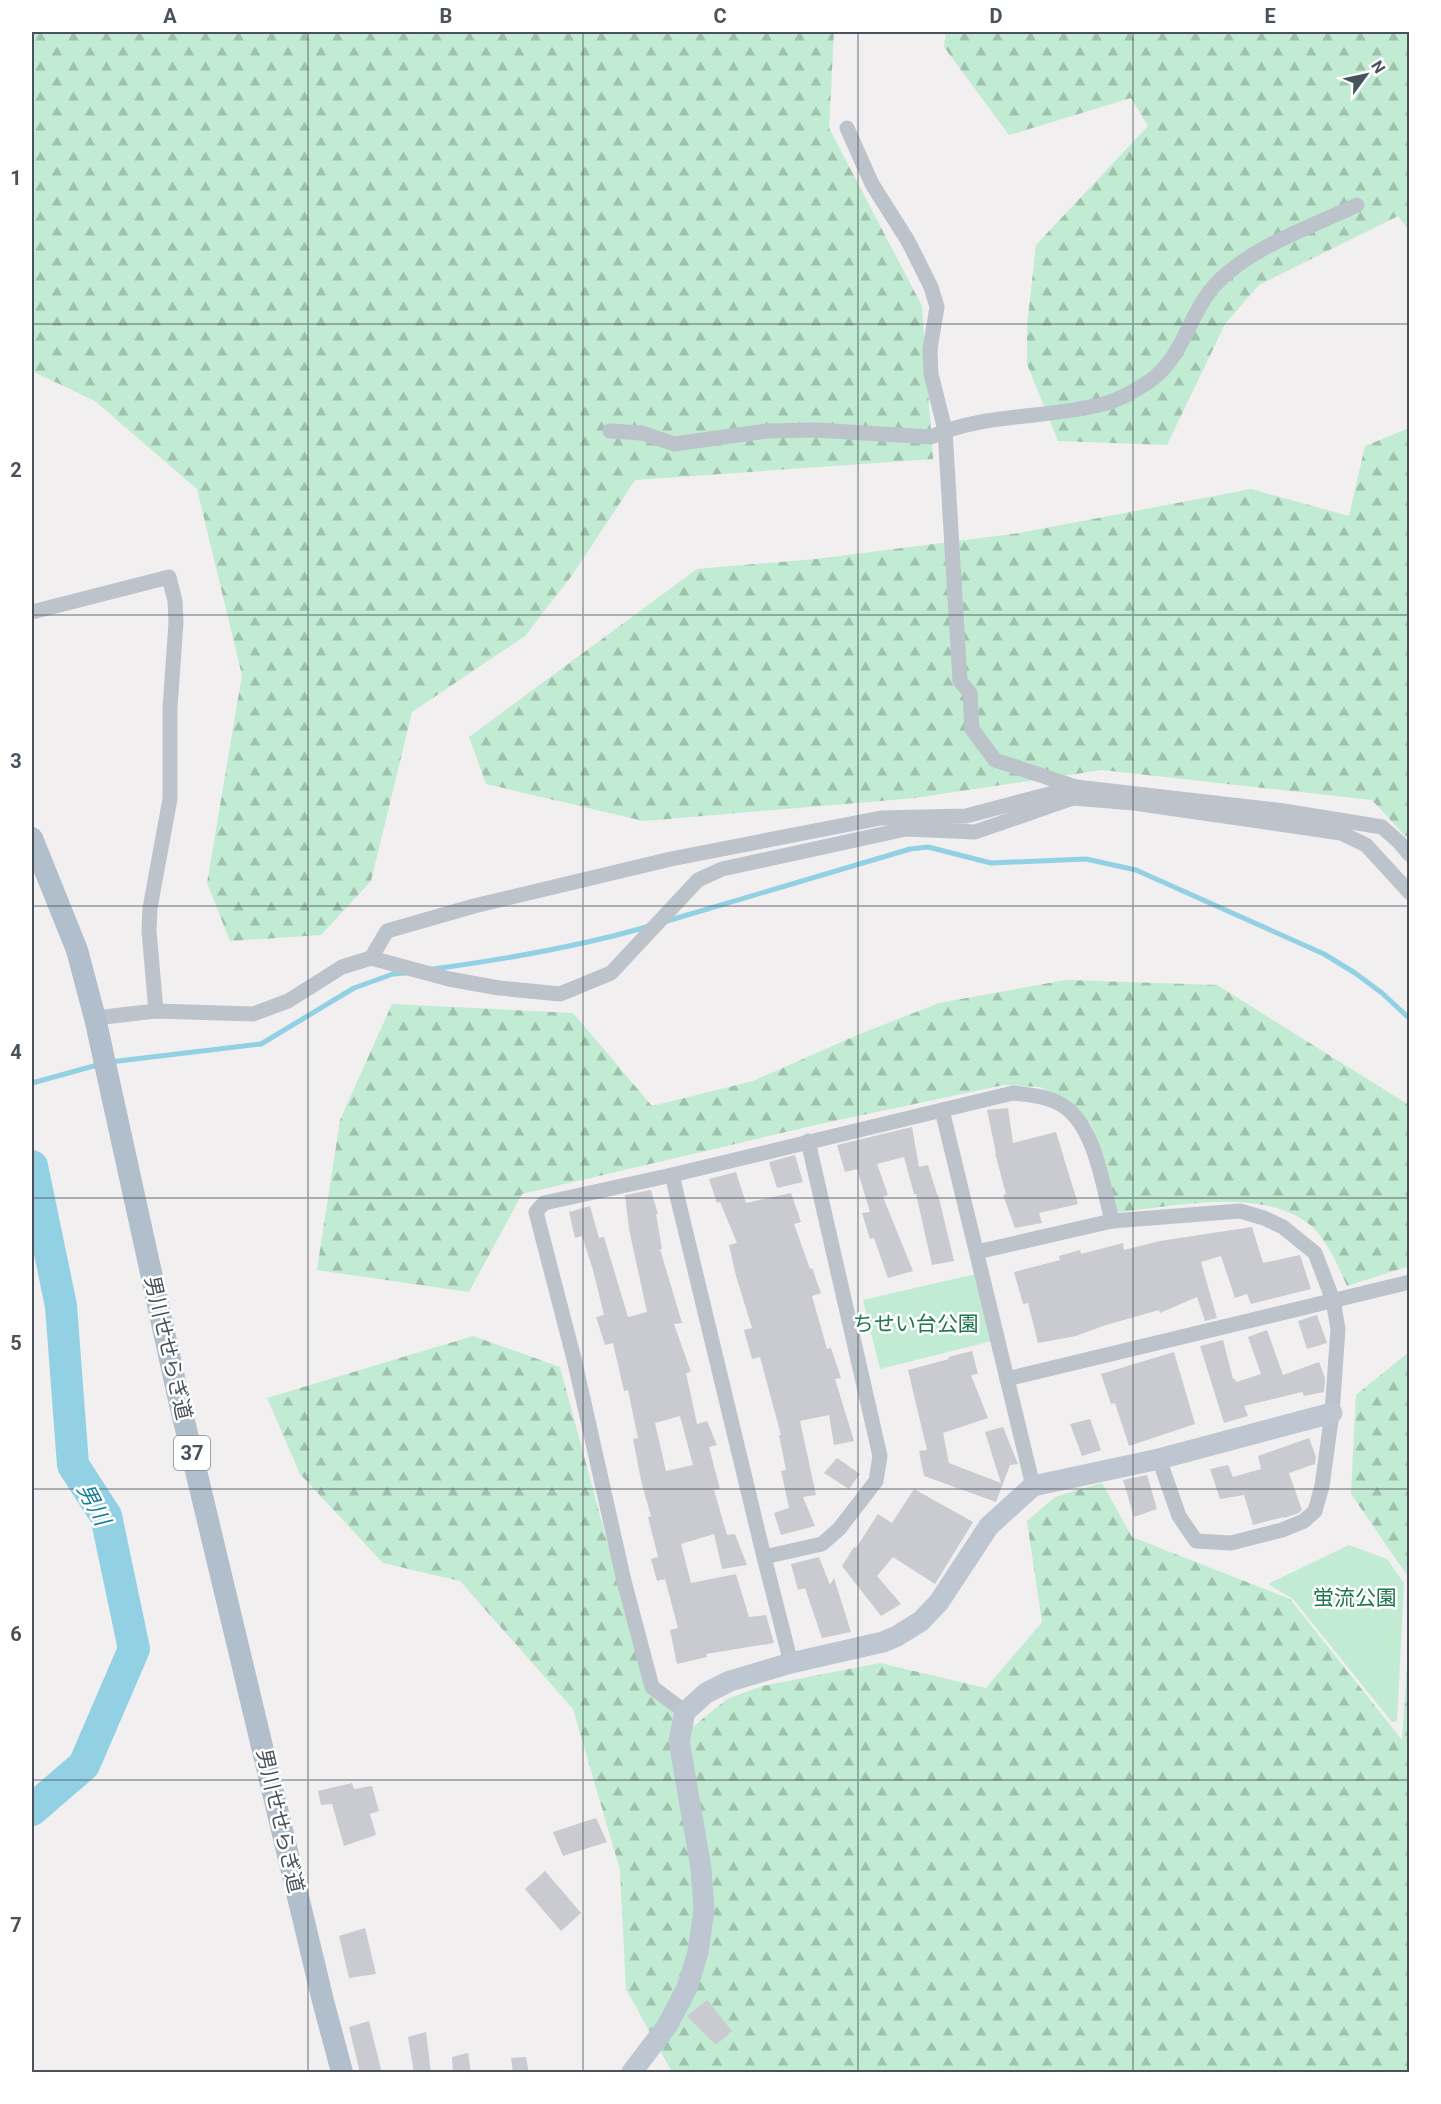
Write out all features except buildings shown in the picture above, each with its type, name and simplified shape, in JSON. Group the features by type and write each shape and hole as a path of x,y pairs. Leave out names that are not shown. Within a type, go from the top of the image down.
{"main road":[{"name":"男川せせらぎ道","path":"32,838 77,950 95,1018 179,1400 342,2073"}],"street":[{"path":"847,128 872,184 908,241 931,286 937,307 930,349 931,374 945,430 960,681 970,693 972,729 995,759 1076,786 1273,809 1382,827 1410,855"},
{"path":"610,431 642,433 674,444 767,431 816,430 931,437 945,430 991,419 1060,412 1113,403 1157,376 1172,357 1207,295 1223,277 1263,250 1357,205"},
{"path":"32,612 169,577 175,601 176,622 170,708 170,799 150,920 156,1011"},
{"path":"371,958 387,931 485,903 671,859 881,818 966,816 1076,786"},
{"path":"95,1018 156,1011 253,1014 288,1001 342,967 371,958 449,979 500,988 561,994 611,973 698,880 722,869 906,829 975,832 1073,798 1134,803 1341,833 1366,845 1410,893"},
{"path":"685,1712 652,1687 624,1581 575,1363 536,1212 544,1203 672,1175 1013,1093 1041,1096 1063,1105 1081,1124 1092,1144 1112,1221"},
{"path":"942,1110 1033,1486"},
{"path":"764,1557 822,1544 839,1529 876,1481 880,1456 808,1141"},
{"path":"672,1175 791,1662"},
{"path":"977,1252 1112,1221 1240,1211 1264,1218 1283,1227 1314,1253 1333,1299 1338,1329 1332,1413 1322,1486 1316,1511 1304,1521 1282,1530 1231,1543 1196,1541 1179,1516 1159,1459"},
{"path":"1007,1379 1410,1282"},
{"path":"632,2073 667,2026 687,1988 698,1952 704,1910 700,1868 679,1741 685,1712 706,1693 730,1681 791,1662 883,1642 921,1621 939,1602 989,1526 1033,1486 1159,1459 1332,1413"}],"green space":[{"path":"32,32 834,32 829,128 922,306 933,459 635,480 573,574 525,636 412,712 371,881 321,935 230,941 207,883 242,675 197,489 95,401 32,371"},
{"path":"946,32 1409,32 1409,230 1398,216 1259,285 1225,324 1167,445 1058,441 1027,364 1027,326 1036,245 1148,126 1131,98 1009,135 944,47"},
{"path":"1409,428 1409,840 1372,800 1102,770 915,798 644,821 486,784 469,737 697,569 816,559 1019,533 1251,489 1349,516 1365,446"},
{"path":"1066,980 1217,985 1409,1105 1409,1266 1347,1286 1331,1252 1321,1236 1309,1224 1289,1212 1266,1205 1216,1202 1117,1212 1092,1126 1067,1100 1040,1087 1004,1085 820,1124 522,1194 469,1292 317,1270 340,1120 392,1004 573,1013 652,1106 753,1081 855,1036 939,1003"},
{"name":"ちせい台公園","path":"980,1273 996,1340 880,1369 863,1300"},
{"path":"473,1336 560,1367 648,1693 694,1726 727,1699 762,1686 880,1663 986,1688 1042,1622 1027,1521 1055,1497 1102,1483 1132,1537 1290,1599 1402,1740 1409,1636 1409,2072 672,2072 626,1989 620,1870 573,1709 460,1581 383,1563 300,1474 267,1398"},
{"path":"1409,1352 1409,1578 1351,1494 1356,1395"},
{"name":"蛍流公園","path":"1349,1545 1387,1559 1404,1583 1397,1721 1392,1722 1293,1599 1268,1584"}],"waterway":[{"path":"667,921 910,849 928,847 991,863 1086,859 1136,870 1324,954 1382,993 1410,1019"},
{"path":"433,969 542,952 650,926"},
{"path":"110,1062 261,1044 354,988 393,974 406,973"},
{"path":"32,1083 101,1064"},
{"name":"男川","path":"32,1166 61,1306 73,1465 106,1516 134,1649 84,1765 32,1810"}]}
